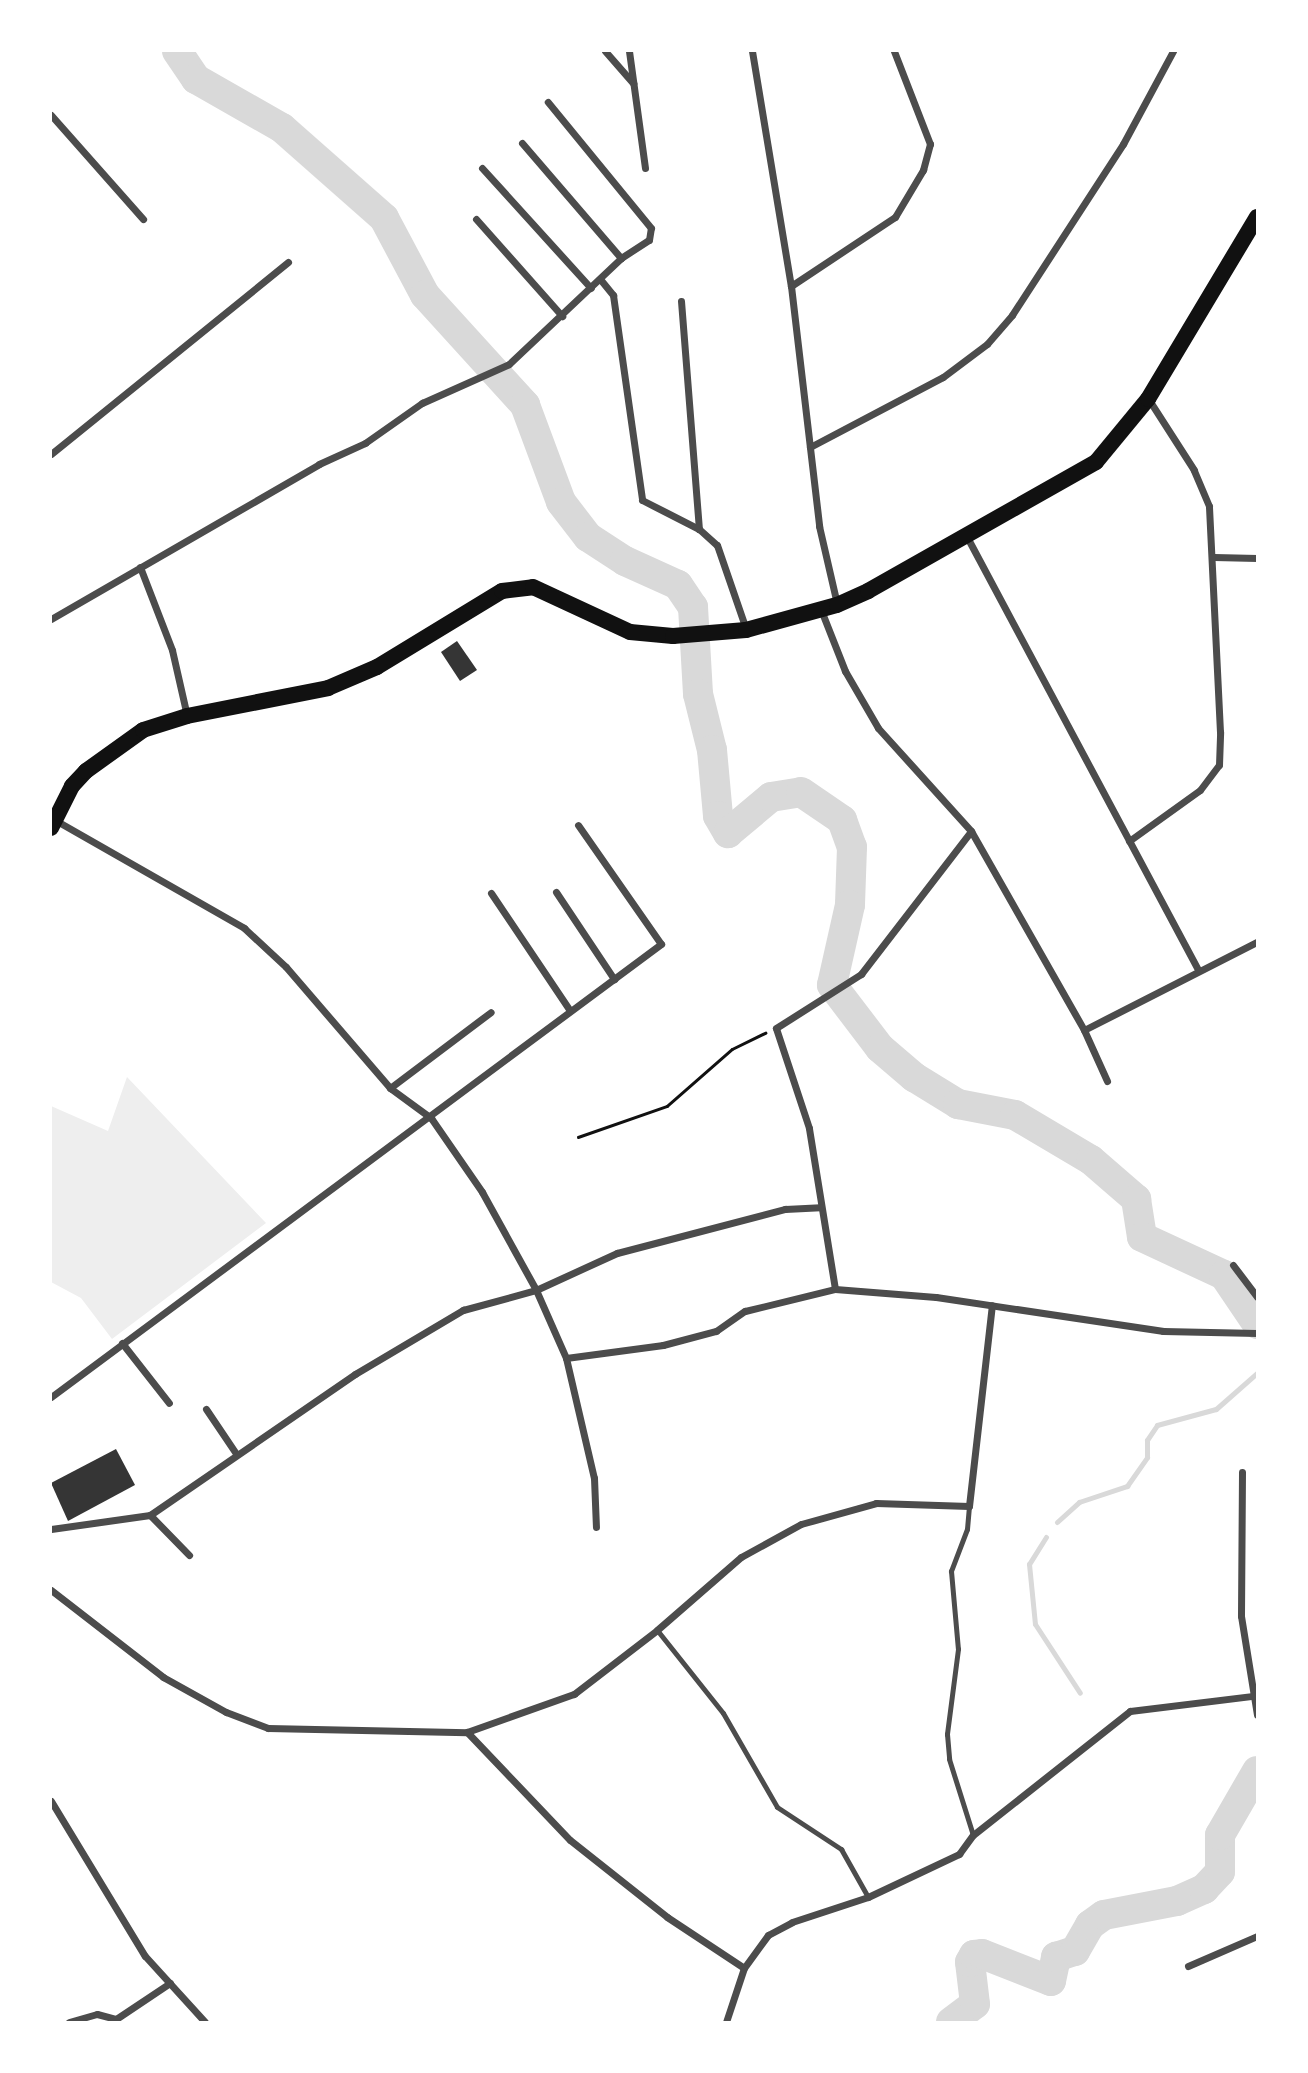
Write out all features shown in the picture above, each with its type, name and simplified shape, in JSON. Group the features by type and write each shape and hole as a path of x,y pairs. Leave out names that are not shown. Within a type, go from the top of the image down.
{"main road":[{"path":"52,824 72,786 100,758 143,730 187,716 328,688 377,667 502,591 518,587 548,592 630,632 673,636 746,630 837,605 1096,462 1148,399 1257,217"}],"street":[{"path":"605,51 633,83"},
{"path":"629,51 645,169"},
{"path":"752,51 764,106 791,286 819,526 837,605"},
{"path":"791,286 895,218 923,170 930,145 894,51"},
{"path":"810,447 943,377 987,344 1012,315 1123,144 1173,51"},
{"path":"51,619 319,464 365,443 422,403 509,364 621,258 649,240 651,228 548,102"},
{"path":"51,116 143,219"},
{"path":"522,143 621,258"},
{"path":"482,168 591,288"},
{"path":"476,219 562,316"},
{"path":"51,454 288,262"},
{"path":"600,279 613,295 642,500 699,529 717,545 746,630"},
{"path":"681,301 699,529"},
{"path":"1129,841 1200,790 1219,765 1214,557 1204,494 1174,436 1148,399"},
{"path":"966,536 1198,970"},
{"path":"1214,557 1257,558"},
{"path":"140,567 172,650 187,716"},
{"path":"820,609 845,671 878,728 971,831 1084,1030 1107,1081"},
{"path":"52,824 244,928 286,967 390,1088 430,1118 482,1192 536,1290 566,1358 594,1478 596,1527"},
{"path":"51,1397 430,1118 569,1009 661,944 578,825"},
{"path":"835,1289 809,1128 776,1028 823,998 841,991 862,974 971,831"},
{"path":"556,892 614,979"},
{"path":"491,893 569,1009"},
{"path":"1084,1030 1257,942"},
{"path":"390,1088 491,1012"},
{"path":"51,1529 150,1515 411,1337 463,1310 536,1290 617,1253 785,1209 820,1207"},
{"path":"1233,1265 1257,1297"},
{"path":"566,1358 663,1345 716,1331 744,1311 835,1289 992,1305 1163,1331 1257,1333"},
{"path":"51,1590 163,1677 226,1712 268,1728 467,1732 574,1694 657,1630 741,1557 801,1524 876,1503 969,1506 992,1305"},
{"path":"122,1343 169,1403"},
{"path":"206,1409 237,1455"},
{"path":"1242,1472 1241,1616 1257,1715"},
{"path":"150,1515 189,1555"},
{"path":"726,2022 744,1968 768,1935 792,1922 868,1897 959,1854 974,1835 1130,1711 1253,1696"},
{"path":"467,1732 570,1840 667,1917 744,1968"},
{"path":"51,1801 145,1956 205,2022"},
{"path":"1188,1966 1257,1936"},
{"path":"69,2022 97,2014 116,2019 170,1983"}],"lane":[{"path":"969,1506 967,1529 951,1570 958,1649 947,1734 948,1759 974,1835"},
{"path":"657,1630 723,1713 777,1807 841,1849 868,1897"}],"path":[{"path":"578,1137 667,1106 732,1049 776,1028"}],"shaded area":[{"path":"127,1077 266,1223 112,1339 81,1298 51,1282 51,1106 108,1131"}],"building":[{"path":"457,641 477,670 460,681 441,652"},
{"path":"116,1449 135,1485 68,1521 51,1483"}],"waterway":[{"path":"177,51 196,79 282,128 384,218 425,295 525,405 561,502 588,537 625,561 678,585 693,607 698,694 712,750 718,816 728,833 771,797 801,792 842,820 852,847 850,905 832,985 880,1048 914,1077 958,1104 1015,1115 1091,1160 1136,1199 1142,1237 1224,1275 1257,1324"},
{"path":"1057,1522 1079,1502 1127,1486 1147,1457 1147,1440 1157,1425 1216,1409 1257,1373"},
{"path":"1046,1537 1029,1564 1035,1624 1080,1693"},
{"path":"951,2022 975,2004 970,1962 974,1955 982,1954 1051,1981 1056,1957 1075,1951 1090,1925 1104,1915 1177,1901 1204,1889 1220,1872 1220,1835 1257,1771"}]}
